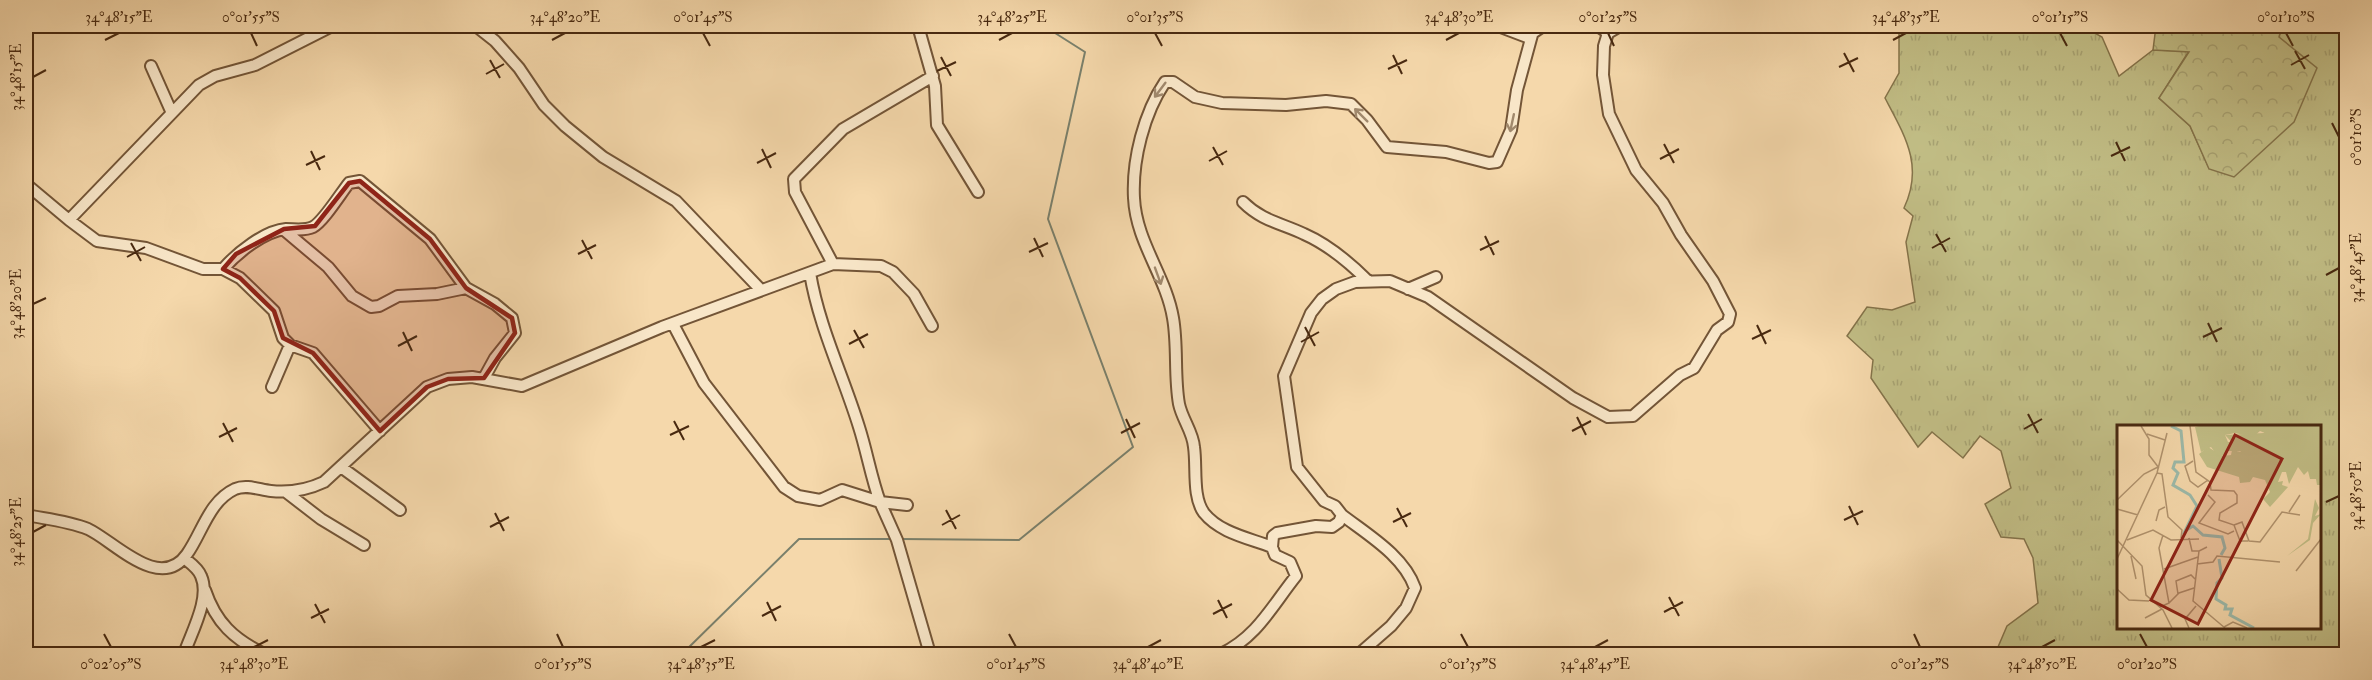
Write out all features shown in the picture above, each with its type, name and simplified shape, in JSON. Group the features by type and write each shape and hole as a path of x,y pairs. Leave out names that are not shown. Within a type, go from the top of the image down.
{"street":[{"path":"69,220 171,111 199,85 215,76 255,65 332,26"},
{"path":"476,26 495,41 519,68 544,105 571,131 625,171 676,201 760,289"},
{"path":"918,26 933,76 937,125 978,192"},
{"path":"1498,26 1521,36 1532,36"},
{"path":"1272,547 1218,527 1204,513 1198,502 1194,444 1180,407 1177,387 1173,317 1138,231 1134,197 1137,157 1154,99 1166,82 1173,82 1195,97 1222,103 1286,105 1326,101 1351,105 1367,120 1387,147 1446,152 1489,163 1497,162 1511,130 1517,90 1532,36 1543,26"},
{"path":"1598,26 1608,33"},
{"path":"1359,654 1399,617 1415,588 1411,576 1387,549 1342,515 1335,506 1324,501 1297,466 1284,376 1311,314 1322,299 1345,286 1368,281 1390,281 1428,297 1573,398 1608,417 1633,416 1680,375 1694,368 1717,330 1728,322 1730,314 1695,252 1681,235 1663,204 1636,170 1608,114 1603,75 1604,46 1608,33 1620,26"},
{"path":"151,66 171,111"},
{"path":"832,264 795,192 794,179 843,129 933,76"},
{"path":"223,269 236,254 284,229 300,230 315,226 349,183 360,181 430,238 466,288 495,304 512,318 516,333 495,358 484,378"},
{"path":"26,184 97,241 146,248 203,269 223,269 248,284 274,312 280,333 290,345 313,353 380,431"},
{"path":"1243,202 1256,215 1306,235 1344,258 1368,281"},
{"path":"284,229 328,267 352,296 371,307 379,306 398,296 437,294 466,288"},
{"path":"26,514 76,525 90,531 144,567 161,568 184,558 203,523 218,504 235,489 242,487 286,492 308,490 324,482 427,387 448,379 484,378 522,386 606,349 760,289 832,264 881,266 893,272 915,294 932,326"},
{"path":"810,273 815,304 860,429 869,473 897,540 930,654"},
{"path":"1408,289 1436,277"},
{"path":"673,324 704,383 784,486 798,496 820,500 842,490 880,502 907,505"},
{"path":"272,387 290,345"},
{"path":"341,467 400,510"},
{"path":"286,492 321,519 364,545"},
{"path":"1221,654 1238,646 1264,621 1296,576 1290,562 1275,555 1272,547 1273,536 1277,533 1316,526 1332,527 1339,522 1342,515"},
{"path":"184,558 197,569 214,615 222,626 233,637 264,654"},
{"path":"184,654 202,600 204,587"}],"highlighted area":[{"path":"360,181 430,239 466,288 512,318 515,333 484,378 448,379 427,387 380,431 313,353 283,338 274,311 240,278 223,269 236,254 284,229 315,226 349,183"}],"green space":[{"path":"1894,26 2082,26 2102,37 2119,76 2153,50 2189,51 2159,98 2190,126 2209,168 2279,37 2282,26 2346,26 2346,654 1995,654 2007,626 2038,603 2033,558 2024,539 2001,537 1985,504 2011,488 2001,451 1980,436 1963,458 1932,432 1918,447 1871,378 1873,360 1847,336 1867,307 1892,310 1915,302 1906,242 1913,216 1904,208 1910,193 1912,165 1905,138 1885,98 1899,73 1899,30"},
{"path":"2156,26 2282,26 2279,37 2317,68 2294,122 2234,177 2209,169 2190,126 2159,98 2189,52 2153,50"}],"waterway":[{"path":"900,539 1019,540 1133,447 1048,219 1085,52 1044,26"},
{"path":"682,654 799,539 894,539"}]}
